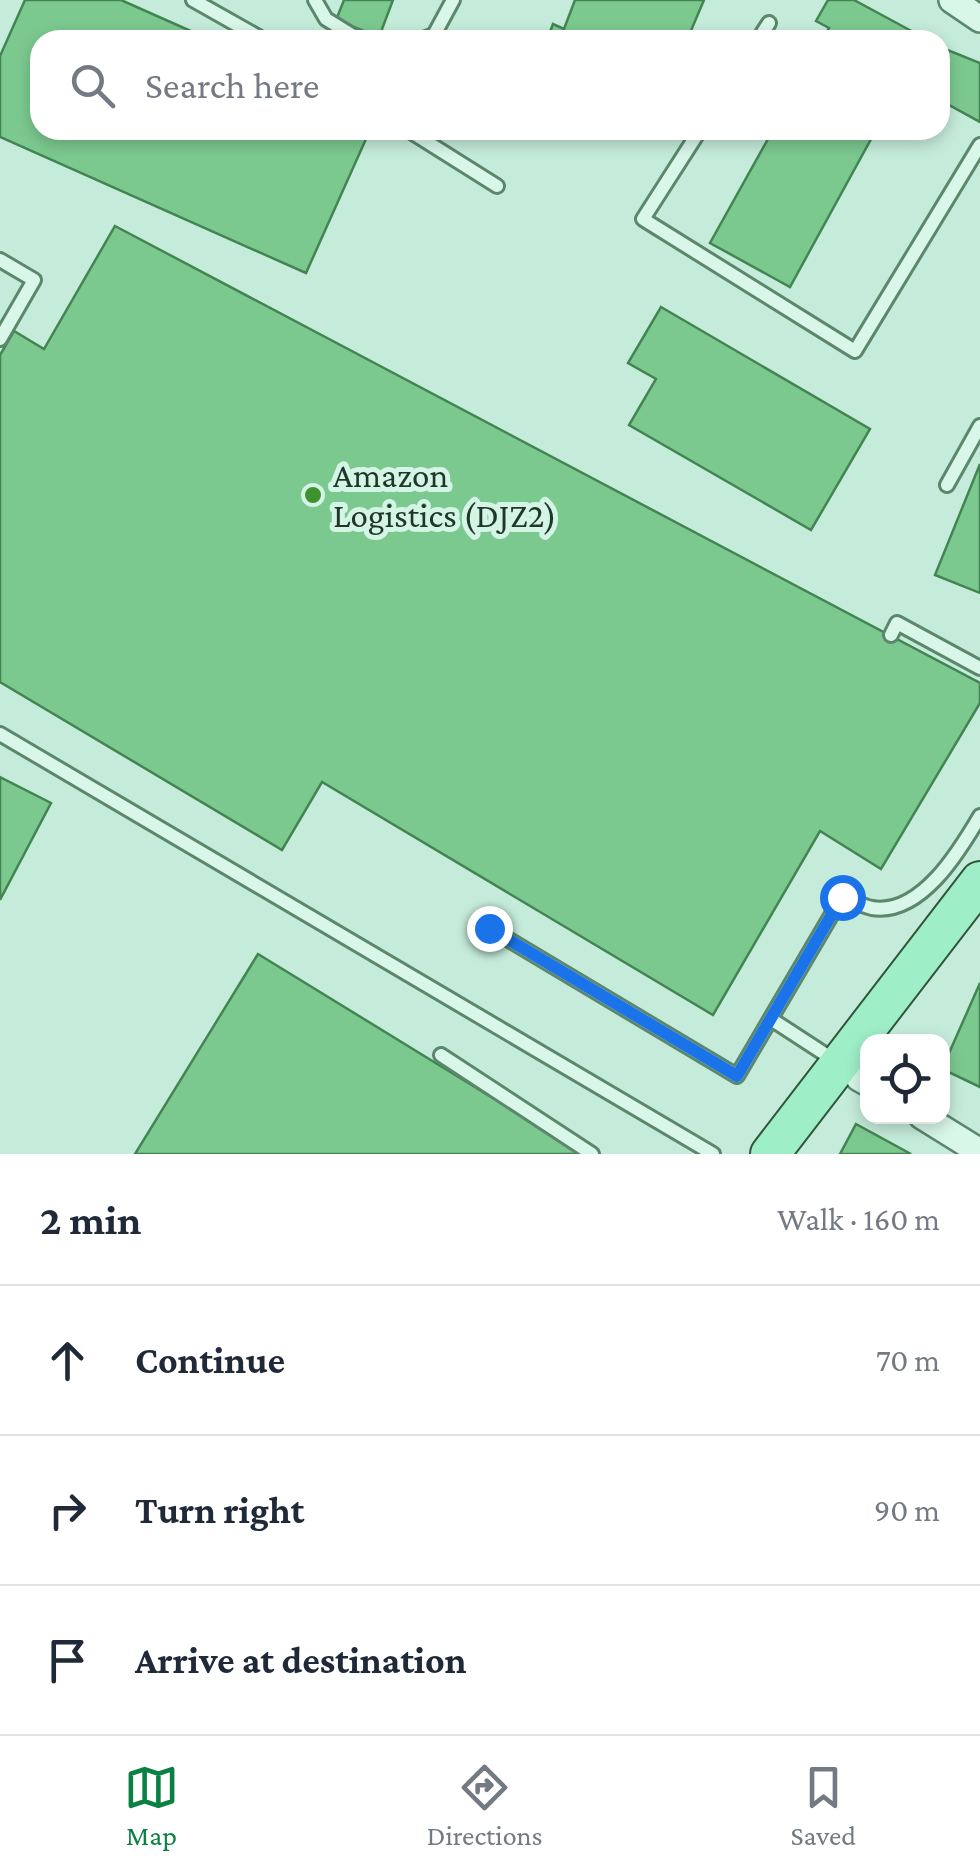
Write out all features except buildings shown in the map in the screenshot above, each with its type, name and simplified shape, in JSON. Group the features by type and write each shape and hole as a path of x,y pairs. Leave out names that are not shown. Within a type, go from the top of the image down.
{"main road":[{"path":"799,1154 858,1073 980,881"},
{"path":"893,1034 980,919"},
{"path":"770,1154 858,1073"}],"street":[{"path":"952,0 980,19"},
{"path":"935,1124 980,1152"}],"lane":[{"path":"193,0 246,30"},
{"path":"314,0 326,18 345,30"},
{"path":"436,30 453,0"},
{"path":"764,30 769,23"},
{"path":"424,140 497,186"},
{"path":"694,140 644,218 855,352 980,145"},
{"path":"0,260 34,280 0,338"},
{"path":"947,485 980,426"},
{"path":"891,636 897,622 980,668"},
{"path":"0,734 713,1154"},
{"path":"489,928 737,1076 842,897 872,908 902,902 948,870 980,816"},
{"path":"771,1019 858,1073"},
{"path":"442,1056 592,1154"}],"place":[{"name":"Amazon Logistics (DJZ2)","path":"313,495"}],"route":[{"path":"489,928 737,1076 842,897"}]}
